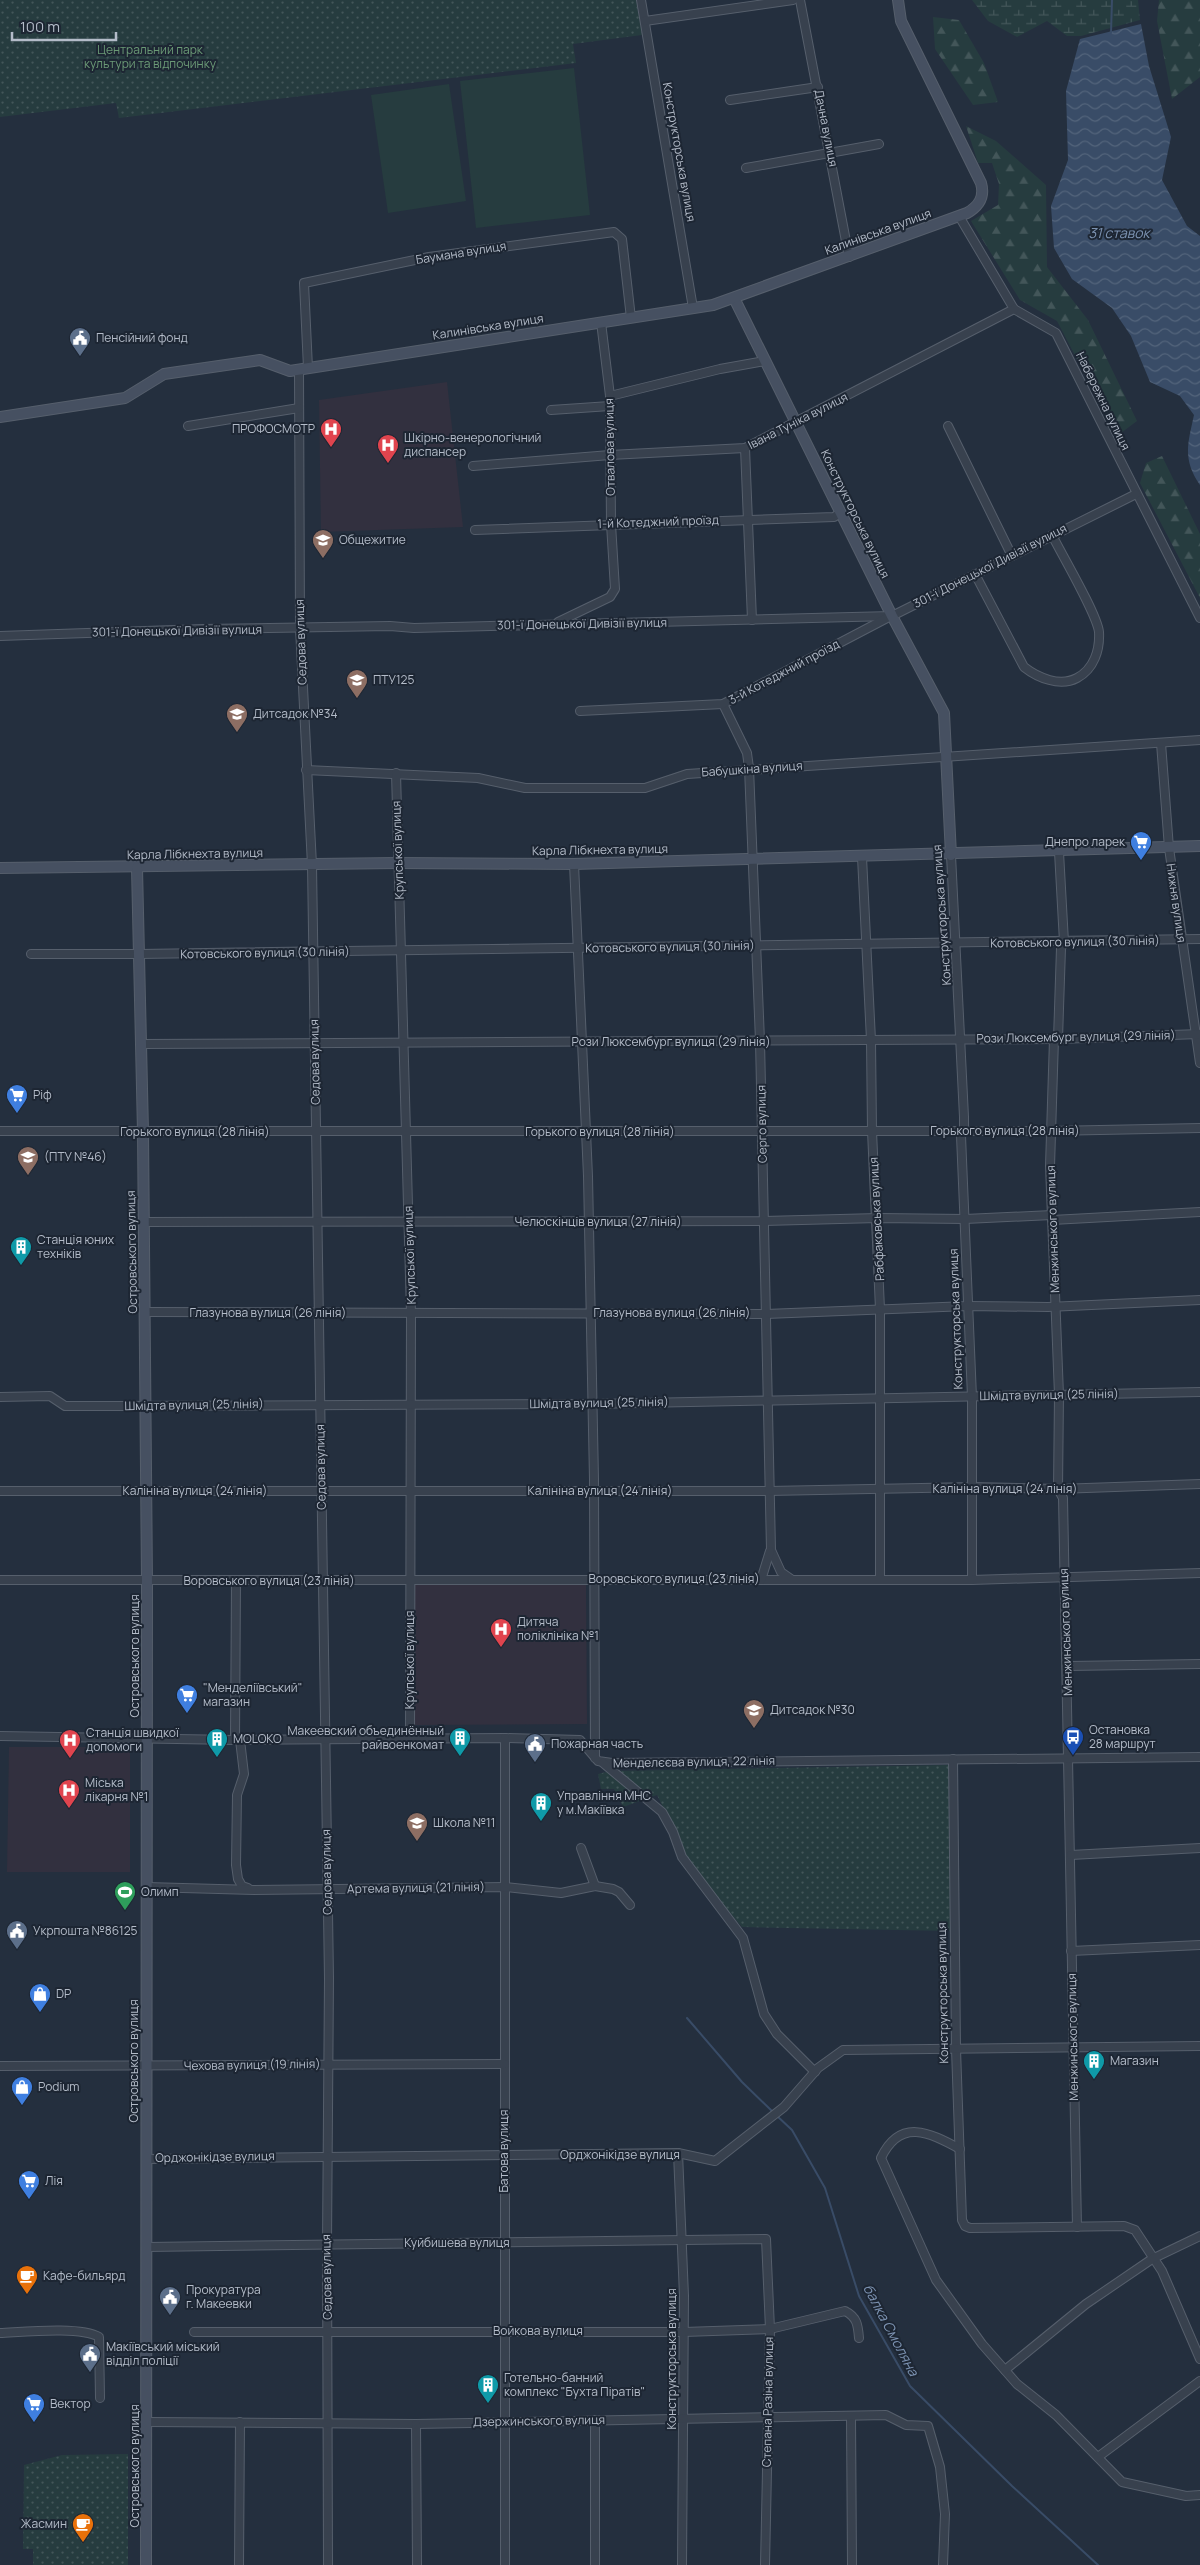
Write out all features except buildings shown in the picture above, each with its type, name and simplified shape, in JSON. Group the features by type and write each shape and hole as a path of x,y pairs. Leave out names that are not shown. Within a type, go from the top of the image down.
{"street":[{"name":"Конструкторська вулиця","path":"641,0 693,308"},
{"path":"645,22 793,0"},
{"name":"Дачна вулиця","path":"800,0 831,153 849,257"},
{"name":"Калинівська вулиця","path":"0,417 125,398 164,374 260,360 290,371 693,308 734,298 959,216 974,208 982,199 981,183 901,21 898,0"},
{"path":"730,100 818,87"},
{"path":"746,168 879,144"},
{"name":"Набережна вулиця","path":"959,216 1014,309 1056,333 1200,618"},
{"name":"Баумана вулиця","path":"303,369 304,283 429,257 614,232 622,239 631,318"},
{"name":"Конструкторська вулиця","path":"734,298 892,616 944,713 947,755 946,782 957,944 964,1131 961,1136 972,1397 972,1580"},
{"name":"Івана Туніка вулиця","path":"472,466 610,455 746,448 1014,309"},
{"name":"Отвалова вулиця","path":"554,624 610,598 615,589 611,524 610,396 601,322"},
{"path":"610,396 720,369 765,361"},
{"name":"Седова вулиця","path":"303,369 299,408 300,628 312,865 314,952 327,1889 328,2565"},
{"path":"551,410 610,406"},
{"path":"188,426 299,408"},
{"path":"948,426 1012,556"},
{"path":"746,448 752,620"},
{"name":"301-ї Донецької Дивізії вулиця","path":"0,636 892,616 1136,494"},
{"name":"1-й Котеджний проїзд","path":"475,530 834,516 840,513"},
{"path":"975,574 1024,667 1035,675 1048,680 1063,681 1076,679 1087,671 1095,659 1098,630 1052,535"},
{"name":"3-й Котеджний проїзд","path":"580,711 723,704 892,616"},
{"name":"Серго вулиця","path":"723,704 747,754 750,768 755,860 770,1550 761,1580"},
{"name":"Бабушкіна вулиця","path":"306,770 478,778 525,788 645,788 687,774 750,768 1200,740"},
{"name":"Нижня вулиця","path":"1161,743 1169,848 1198,1034 1200,1063"},
{"name":"Крупської вулиця","path":"396,773 411,1313 410,1738"},
{"name":"Карла Лібкнехта вулиця","path":"0,868 137,868 398,863 574,864 1059,852 1200,846"},
{"name":"Менжинського вулиця","path":"1059,852 1064,942 1060,948 1050,1131 1059,1395 1058,1489 1062,1498 1068,1666 1071,1950 1077,2227"},
{"name":"Рабфаковська вулиця","path":"862,857 871,1040 872,1131 878,1218 881,1399 880,1580"},
{"path":"574,864 589,1221 594,1491 595,1758"},
{"name":"Островського вулиця","path":"137,868 142,1044 147,1582 146,2159 148,2422 146,2565"},
{"name":"Котовського вулиця (30 лiнiя)","path":"31,954 578,949 1200,939"},
{"name":"Рози Люксембург вулиця (29 лiнiя)","path":"142,1044 961,1040 1198,1034"},
{"name":"Горького вулиця (28 лiнiя)","path":"0,1131 762,1132 1050,1131 1200,1128"},
{"name":"Челюскінців вулиця (27 лiнiя)","path":"144,1222 764,1221 878,1218 1052,1218 1200,1212"},
{"name":"Глазунова вулиця (26 лiнiя)","path":"145,1312 766,1314 1200,1300"},
{"name":"Шмідта вулиця (25 лiнiя)","path":"0,1396 50,1396 65,1406 144,1406 592,1404 1200,1392"},
{"name":"Калініна вулиця (24 лiнiя)","path":"0,1491 769,1491 972,1487 1058,1489 1200,1484"},
{"name":"Серго вулиця","path":"770,1550 781,1572 791,1579"},
{"name":"Воровського вулиця (23 лiнiя)","path":"0,1580 147,1582 594,1579 972,1580 1200,1573"},
{"path":"236,1580 238,1740 244,1774 237,1795 236,1865 238,1879 242,1886 254,1890"},
{"path":"1068,1666 1200,1664"},
{"name":"Менделєєва вулиця, 22 лінія","path":"0,1736 238,1740 410,1738 580,1740 595,1758 603,1763 1069,1756"},
{"name":"Батова вулиця","path":"505,1738 505,2565"},
{"path":"1069,1756 1200,1757"},
{"name":"Конструкторська вулиця","path":"952,1759 956,2050 962,2220 965,2226 1077,2227"},
{"path":"603,1763 662,1812 673,1832 682,1857 743,1938 764,2014 776,2034 815,2072"},
{"path":"580,1848 595,1886 620,1892 630,1905"},
{"path":"1071,1855 1200,1848"},
{"name":"Артема вулиця (21 лiнiя)","path":"147,1888 254,1890 506,1887 561,1893 595,1886"},
{"path":"1071,1950 1200,1945"},
{"name":"Орджонікідзе вулиця","path":"146,2159 327,2155 678,2153 715,2161 784,2107 815,2072 843,2050 1200,2046"},
{"name":"Чехова вулиця (19 лiнiя)","path":"0,2066 147,2067 505,2064"},
{"path":"960,2149 934,2135 914,2132 900,2135 888,2145 882,2158 936,2280 982,2344 1017,2384 1056,2415 1122,2482 1186,2496 1200,2495"},
{"name":"Конструкторська вулиця","path":"678,2153 683,2240 684,2332 682,2565"},
{"path":"1077,2227 1124,2226 1135,2230 1162,2270 1200,2359"},
{"path":"1005,2370 1086,2304 1154,2258 1200,2236"},
{"name":"Куйбишева вулиця","path":"147,2246 766,2239"},
{"name":"Степана Разіна вулиця","path":"765,2565 770,2329 766,2239"},
{"name":"Войкова вулиця","path":"194,2332 684,2332 770,2329 845,2310 852,2314 858,2322 859,2338"},
{"path":"0,2333 91,2332 99,2337 100,2398"},
{"path":"1098,2457 1200,2381"},
{"name":"Дзержинського вулиця","path":"148,2422 416,2424 886,2415 906,2425 928,2426 940,2467 944,2514 943,2565"},
{"path":"851,2416 852,2565"},
{"path":"595,2420 595,2565"},
{"path":"239,2565 240,2422"},
{"path":"416,2424 417,2565"}],"shaded area":[{"name":"Шкірно-венерологічний диспансер","path":"447,382 463,527 321,532 319,400"},
{"name":"Дитяча поліклініка №1","path":"586,1584 587,1724 415,1725 414,1585"},
{"name":"Міська лікарня №1","path":"9,1747 130,1747 130,1872 7,1872"}],"green space":[{"name":"Центральний парк культури та відпочинку","path":"0,0 637,0 642,35 573,44 576,63 119,118 116,103 0,117"},
{"path":"972,0 1138,0 1140,20 1081,36 1067,36 1047,21 1017,37 988,21"},
{"path":"1159,0 1200,0 1200,77 1172,99 1157,21"},
{"path":"933,17 959,20 984,63 998,102 973,105 935,49"},
{"path":"574,68 590,215 476,228 460,81"},
{"path":"449,84 466,201 388,213 371,95"},
{"path":"966,126 996,141 1046,185 1047,267 1088,320 1137,421 1117,436 1057,321 1020,300 971,221 998,205 999,184 992,163 978,163"},
{"path":"1162,456 1200,534 1200,598 1140,483 1146,463"},
{"path":"949,1765 951,1931 742,1927 694,1871 657,1795 623,1807 614,1789 601,1789 598,1774 610,1771"},
{"path":"128,2454 128,2565 33,2565 33,2549 23,2549 24,2465 62,2455"}],"water":[{"name":"31 ставок","path":"1141,24 1149,66 1171,137 1162,180 1187,226 1200,236 1200,485 1194,476 1188,451 1194,415 1180,396 1150,382 1131,336 1112,308 1072,279 1054,248 1051,206 1068,160 1066,91 1080,39"}],"waterway":[{"path":"1111,33 1112,0"},
{"name":"балка Смоляна","path":"687,2018 742,2082 773,2112"},
{"name":"балка Смоляна","path":"776,2115 792,2130 825,2188 859,2296 910,2386 1012,2486 1098,2565"}],"place":[{"name":"Пенсійний фонд","path":"80,357"},
{"name":"ПРОФОСМОТР","path":"331,448"},
{"name":"Шкірно-венерологічний диспансер","path":"388,464"},
{"name":"Общежитие","path":"323,559"},
{"name":"ПТУ125","path":"357,699"},
{"name":"Дитсадок №34","path":"237,733"},
{"name":"Днепро ларек","path":"1141,861"},
{"name":"Ріф","path":"17,1114"},
{"name":"(ПТУ №46)","path":"28,1176"},
{"name":"Станція юних техніків","path":"21,1266"},
{"name":"Дитяча поліклініка №1","path":"501,1648"},
{"name":"\"Менделіївський\" магазин","path":"187,1714"},
{"name":"Дитсадок №30","path":"754,1729"},
{"name":"Остановка 28 маршрут","path":"1073,1756"},
{"name":"Макеевский объединённый райвоенкомат","path":"460,1757"},
{"name":"MOLOKO","path":"217,1758"},
{"name":"Станція швидкої допомоги","path":"70,1759"},
{"name":"Пожарная часть","path":"535,1763"},
{"name":"Міська лікарня №1","path":"69,1809"},
{"name":"Управління МНС у м.Макіївка","path":"541,1822"},
{"name":"Школа №11","path":"417,1842"},
{"name":"Олимп","path":"125,1911"},
{"name":"Укрпошта №86125","path":"17,1950"},
{"name":"DP","path":"40,2013"},
{"name":"Магазин","path":"1094,2080"},
{"name":"Podium","path":"22,2106"},
{"name":"Лія","path":"29,2200"},
{"name":"Кафе-бильярд","path":"27,2295"},
{"name":"Прокуратура г. Макеевки","path":"170,2316"},
{"name":"Макіївський міський відділ поліції","path":"90,2373"},
{"name":"Готельно-банний комплекс \"Бухта Піратів\"","path":"488,2404"},
{"name":"Вектор","path":"34,2423"},
{"name":"Жасмин","path":"83,2543"}]}
